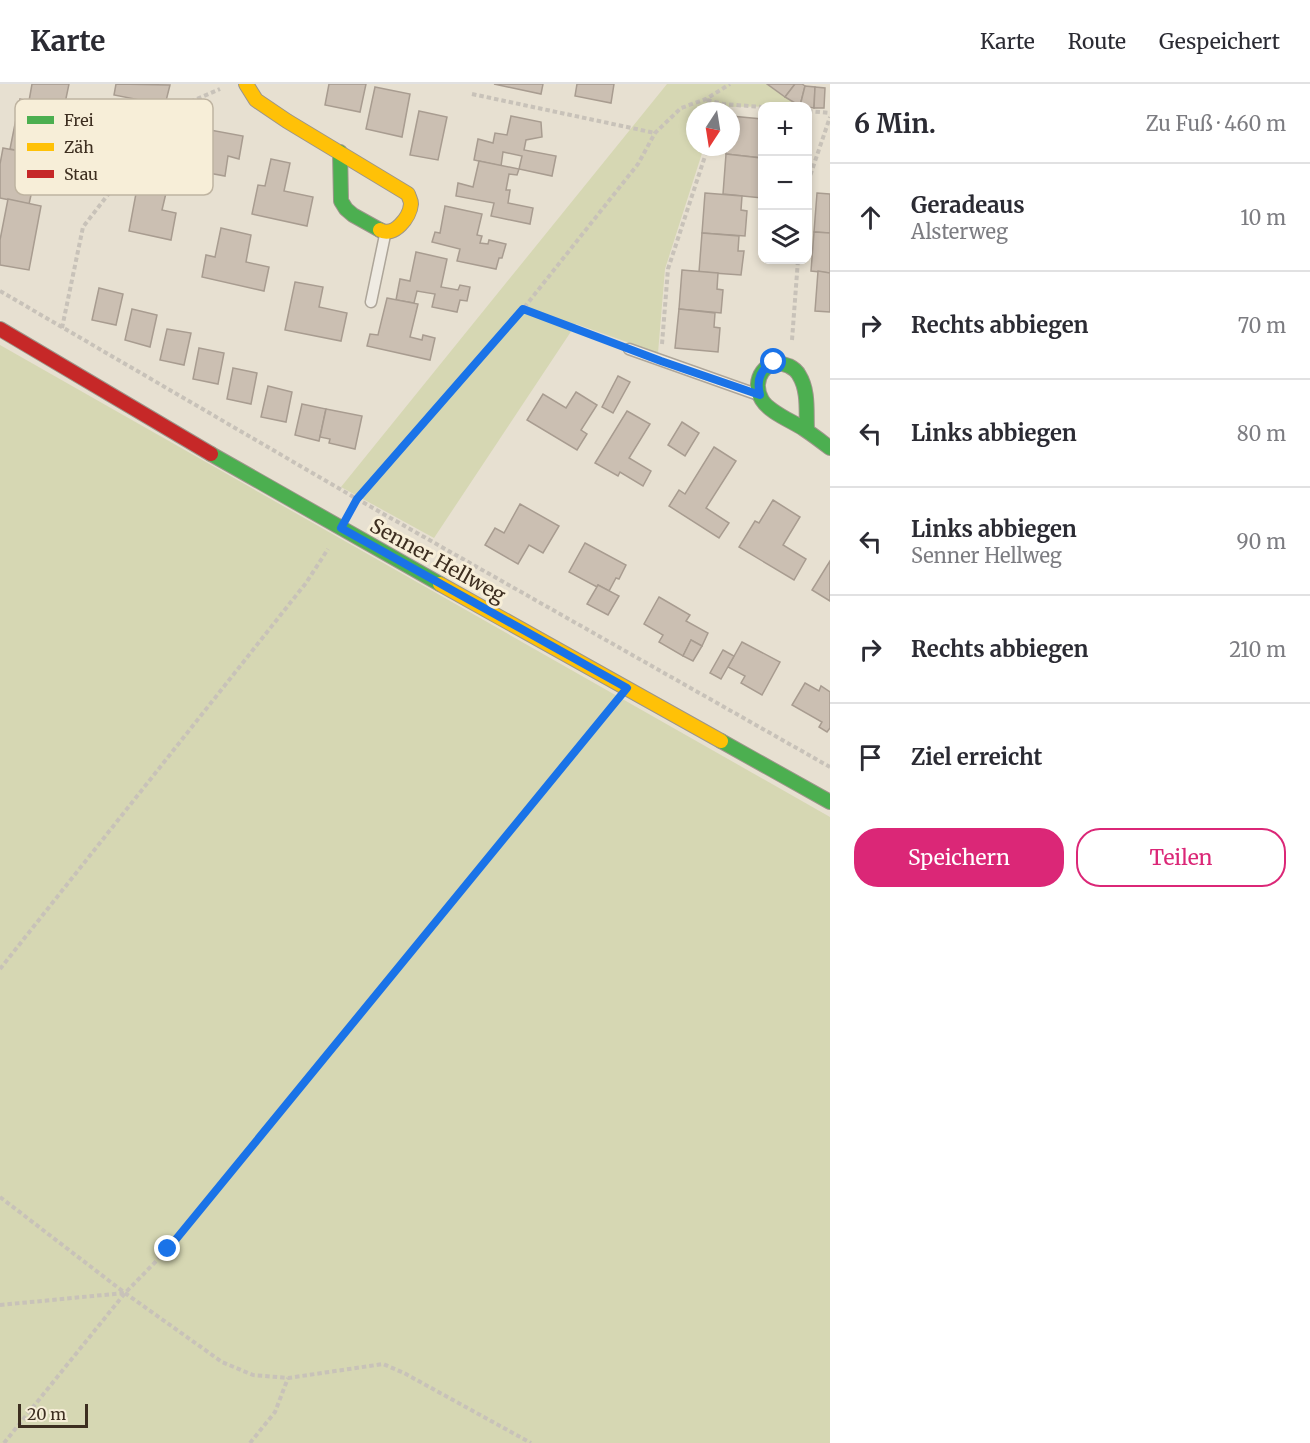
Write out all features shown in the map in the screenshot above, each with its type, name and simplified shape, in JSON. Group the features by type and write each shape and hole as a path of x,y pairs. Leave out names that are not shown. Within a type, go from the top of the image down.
{"street":[{"path":"246,84 256,100 408,194 411,202 405,220 392,232 385,233 346,209 341,201 340,152"},
{"name":"Senner Hellweg","path":"0,329 341,528 830,802"},
{"path":"807,430 806,397 800,375 784,363 774,362 763,369 758,383 763,403 807,430 830,448"}],"lane":[{"path":"371,302 385,233"},
{"path":"629,349 760,395"}],"path":[{"path":"0,969 306,583 357,499 523,309 638,164 655,133 681,108 706,99 730,84"},
{"path":"196,99 221,88"},
{"path":"472,94 655,133"},
{"path":"706,99 716,102"},
{"path":"740,105 758,107"},
{"path":"812,111 830,113"},
{"path":"812,169 830,117"},
{"path":"661,361 668,269 705,156"},
{"path":"62,328 83,226 107,195"},
{"path":"784,363 791,349 798,264"},
{"path":"0,291 357,499 830,767"},
{"path":"523,309 629,349"},
{"path":"668,684 674,679"},
{"path":"4,1443 125,1293 168,1249 627,688"},
{"path":"0,1197 125,1293 222,1362 253,1375 288,1378 383,1364 404,1373 531,1443"},
{"path":"0,1305 125,1293"},
{"path":"250,1443 275,1412 288,1378"}],"green space":[{"path":"667,84 767,84 792,102 758,102 758,106 740,107 740,102 686,102 686,156 701,156 665,269 658,353 576,324 434,538 341,487"},
{"path":"0,345 830,817 830,1443 0,1443"}],"building":[{"path":"32,84 69,84 66,99 29,99"},
{"path":"116,84 170,85 166,99 134,99 114,95"},
{"path":"329,84 366,84 360,112 325,105"},
{"path":"494,84 543,84 541,94"},
{"path":"577,84 614,84 611,103 575,96"},
{"path":"767,84 795,84 785,97"},
{"path":"795,84 805,86 801,102 793,102 785,97"},
{"path":"805,86 815,87 814,108 812,108 812,102 801,102"},
{"path":"375,87 410,94 402,137 366,129"},
{"path":"815,87 825,88 824,108 814,108"},
{"path":"419,111 447,117 438,160 410,155"},
{"path":"511,116 541,122 542,137 526,140 524,150 556,156 552,176 519,169 522,156 503,152 501,166 474,160 478,139 493,143 495,133 507,135"},
{"path":"740,117 758,119 758,158 740,156"},
{"path":"15,124 15,150 10,149"},
{"path":"213,130 243,136 239,159 228,156 225,176 213,174"},
{"path":"3,148 15,150 15,195 31,195 29,204 0,198 0,164"},
{"path":"726,156 758,158 758,198 723,194"},
{"path":"271,159 290,163 284,191 313,197 307,226 252,214 258,185 265,186"},
{"path":"479,161 519,169 517,175 509,174 506,190 510,190 508,203 533,208 530,224 491,216 494,203 456,196 458,183 473,187"},
{"path":"705,193 742,196 741,210 747,211 745,236 702,233"},
{"path":"817,193 830,194 830,233 814,232"},
{"path":"136,195 166,195 162,210 176,213 171,240 129,231"},
{"path":"8,199 41,206 29,270 0,265 0,240"},
{"path":"445,206 482,214 477,235 482,236 480,243 488,244 489,240 506,244 496,269 457,261 460,249 432,242 435,232 440,233"},
{"path":"221,228 251,235 246,262 269,267 264,291 202,277 206,255 215,257"},
{"path":"814,232 830,233 830,273 811,271"},
{"path":"702,233 739,236 738,251 744,251 741,275 699,272"},
{"path":"416,252 447,259 441,287 458,290 460,285 470,287 467,301 460,300 457,312 432,307 435,294 417,291 414,303 396,300 400,279 410,281"},
{"path":"682,270 718,273 717,289 723,290 721,313 679,309"},
{"path":"818,271 830,273 830,312 815,311"},
{"path":"295,282 323,287 319,307 347,313 341,341 285,330"},
{"path":"99,288 123,294 116,325 92,320"},
{"path":"387,298 418,304 410,337 422,340 423,335 435,338 430,360 367,346 370,334 378,335"},
{"path":"132,309 157,315 150,347 125,340"},
{"path":"679,309 715,313 714,327 720,328 718,352 675,348"},
{"path":"167,329 191,333 184,365 160,360"},
{"path":"199,348 224,353 218,384 193,379"},
{"path":"233,368 257,373 251,404 227,399"},
{"path":"618,376 630,382 613,413 602,407"},
{"path":"268,386 292,392 286,422 261,417"},
{"path":"576,392 597,405 581,430 587,434 577,450 527,420 543,394 566,408"},
{"path":"302,404 326,409 319,441 295,435"},
{"path":"326,409 362,416 355,449 329,443 330,439 320,437"},
{"path":"627,411 650,424 629,458 651,471 643,486 620,472 618,476 595,463"},
{"path":"682,422 699,433 685,456 668,445"},
{"path":"714,447 736,461 706,508 729,523 719,538 669,506 679,490 685,494"},
{"path":"773,500 800,517 783,545 806,559 794,580 739,547 755,521 759,523"},
{"path":"520,504 559,526 543,553 529,545 518,564 485,545 495,528 504,533"},
{"path":"585,543 626,565 619,579 616,578 609,591 569,572"},
{"path":"830,561 830,601 812,590"},
{"path":"598,585 619,596 608,615 587,604"},
{"path":"659,597 690,615 686,621 708,633 702,646 691,640 683,656 659,642 663,635 644,624"},
{"path":"691,640 702,646 693,661 683,656"},
{"path":"742,642 780,662 762,695 741,683 745,676 728,667"},
{"path":"723,650 734,656 721,679 710,673"},
{"path":"805,683 819,691 821,686 830,692 830,728 827,732 819,727 822,722 792,705"}],"traffic: fast":[{"path":"340,152 341,201 353,215 380,230"},
{"path":"807,430 806,395 798,374 790,367 781,364 767,367 762,372 758,385 765,404 830,448"},
{"path":"211,454 440,584"},
{"path":"721,741 830,802"}],"traffic: slow":[{"path":"246,84 256,100 408,194 411,201 408,215 396,229 385,232 380,230"},
{"path":"440,584 721,741"}],"traffic: jam":[{"path":"0,329 211,454"}],"route":[{"path":"168,1249 627,688 341,528 357,499 523,309 661,361 760,395 758,383 760,376 763,369 774,362"}]}
